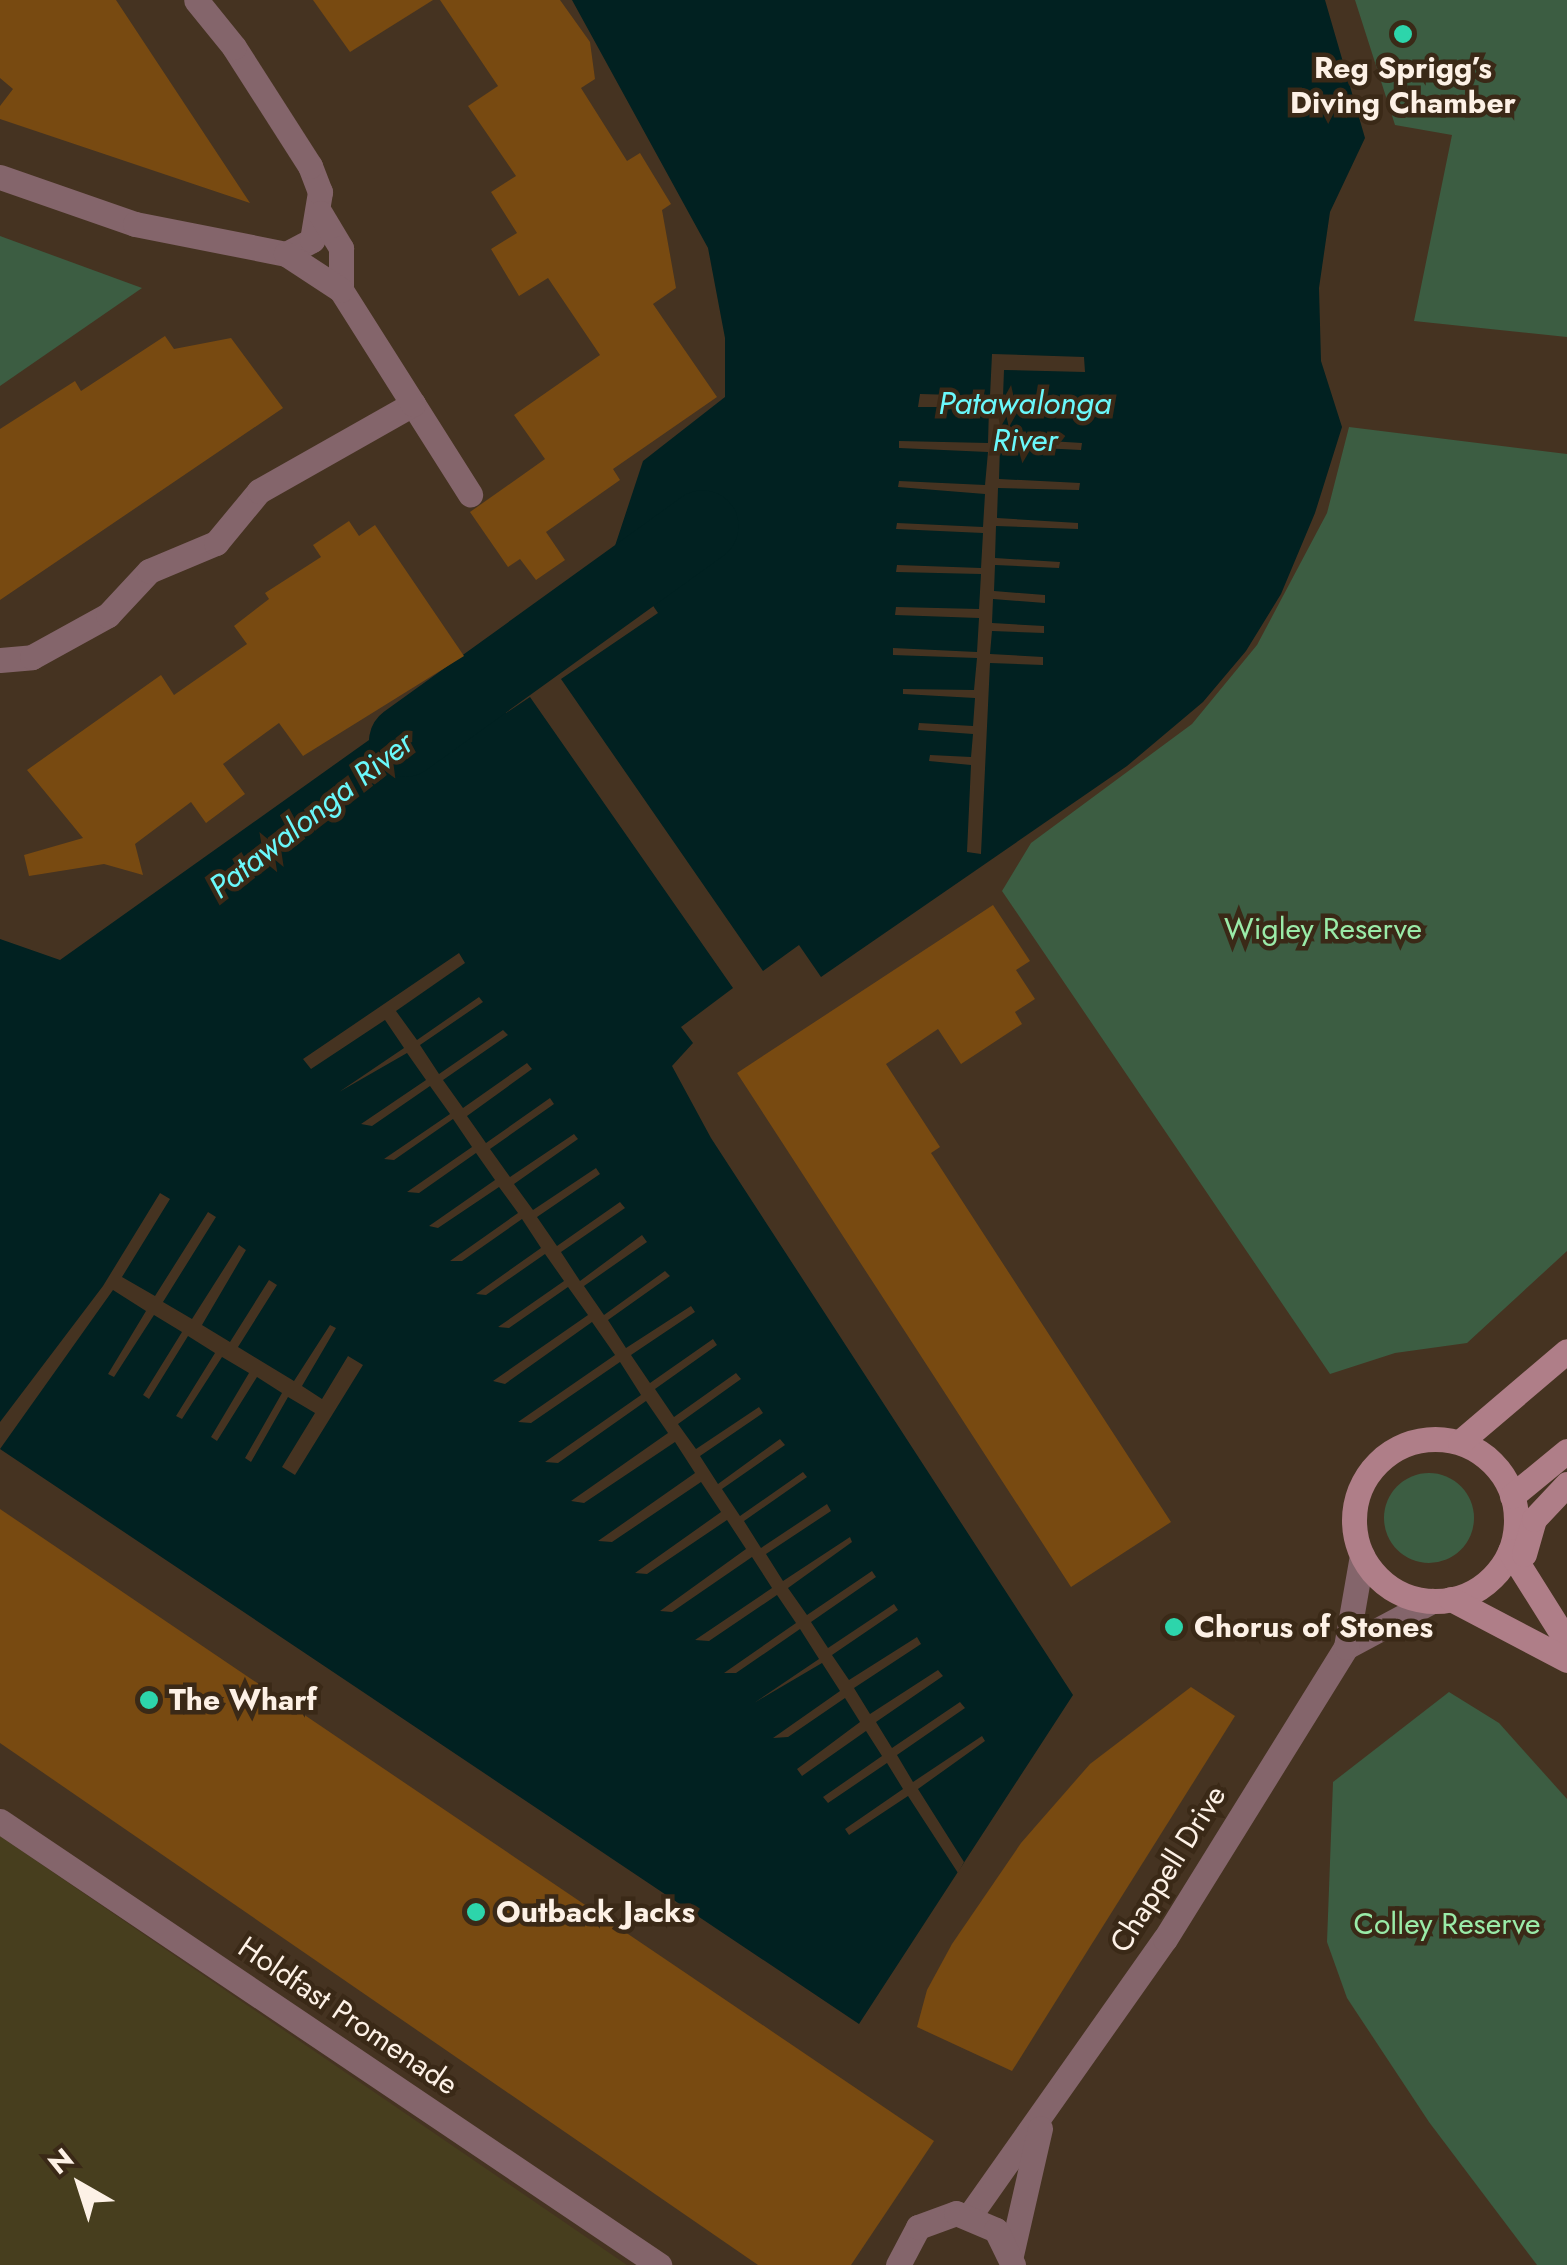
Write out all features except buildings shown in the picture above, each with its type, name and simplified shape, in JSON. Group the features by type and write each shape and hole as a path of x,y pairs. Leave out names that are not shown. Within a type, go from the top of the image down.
{"street":[{"path":"196,0 234,46 310,166 320,214 341,248 340,290"},
{"path":"0,177 134,224 286,254 340,290 470,494"},
{"path":"286,254 312,240 320,214"},
{"path":"0,660 32,657 108,615 149,571 216,542 259,491 413,404"},
{"path":"1460,1442 1567,1351"},
{"path":"1567,1642 1514,1560 1512,1496 1483,1454 1460,1442 1410,1443 1368,1472 1354,1513 1362,1556 1391,1588 1442,1600 1567,1660"},
{"path":"1512,1496 1567,1451"},
{"path":"1346,1646 1486,1582 1514,1560 1534,1519 1567,1484"},
{"name":"Chappell Drive","path":"970,2215 1041,2123 1166,1938 1346,1646 1362,1556"},
{"name":"Holdfast Promenade","path":"0,1821 659,2265"},
{"name":"Chappell Drive","path":"1012,2260 1041,2123"},
{"path":"898,2265 918,2227 942,2215 970,2215 996,2230 1012,2260"}],"green space":[{"path":"1355,0 1567,0 1567,337 1414,321 1452,135 1395,125"},
{"path":"0,236 142,288 0,386"},
{"name":"Wigley Reserve","path":"1349,427 1567,454 1567,1251 1467,1343 1395,1353 1330,1374 1002,891 1031,843 1192,724 1257,645 1327,513"},
{"path":"1429,1473 1461,1486 1474,1518 1461,1550 1429,1563 1397,1550 1384,1518 1397,1486"},
{"name":"Colley Reserve","path":"1449,1692 1499,1723 1567,1799 1567,2265 1537,2265 1429,2122 1347,1998 1327,1942 1333,1782"}],"sand":[{"path":"0,1836 627,2265 0,2265"}],"water":[{"name":"Patawalonga River","path":"572,0 1325,0 1365,138 1330,212 1319,288 1321,361 1342,427 1315,513 1281,594 1246,651 1203,702 1127,766 821,977 799,945 763,971 561,679 658,613 643,591 635,597 610,561 643,461 725,397 725,338 708,248"},
{"path":"607,576 625,604 504,688 485,661"},
{"path":"473,666 506,713 530,697 733,988 681,1027 693,1043 672,1066 711,1138 1073,1695 859,2024 0,1449 0,939 60,960"}],"pier":[{"path":"992,354 1084,357 1085,372 1004,370 1003,397 1083,403 1083,410 1002,407 1000,438 1082,443 1081,450 1000,446 999,479 1080,483 1079,490 998,488 997,518 1078,523 1078,529 996,526 995,558 1060,562 1059,568 995,565 994,591 1045,595 1045,603 993,599 992,623 1044,626 1044,633 992,631 990,654 1043,657 1043,665 990,663 981,854 967,852 971,765 929,761 930,755 971,757 973,734 918,730 919,723 973,726 975,698 903,694 903,689 974,690 977,658 893,655 893,648 977,652 979,618 895,615 896,607 979,609 981,574 896,572 897,565 981,568 983,533 896,529 897,523 983,527 985,494 898,487 899,481 985,485 988,452 899,448 899,441 988,443 989,407 918,407 920,394 990,396"},
{"path":"459,953 465,963 396,1011 417,1040 479,997 483,1002 420,1045 439,1074 503,1030 508,1035 443,1080 463,1108 527,1063 532,1069 467,1116 486,1143 550,1098 554,1104 490,1149 510,1177 574,1134 578,1139 514,1184 533,1210 596,1168 600,1174 537,1217 557,1246 620,1202 625,1208 561,1252 580,1281 642,1235 647,1242 584,1286 604,1315 665,1271 670,1276 608,1320 626,1348 691,1306 695,1312 631,1355 650,1383 713,1339 717,1345 655,1389 674,1417 736,1373 741,1379 678,1424 696,1449 759,1407 763,1413 700,1456 718,1484 780,1439 785,1445 722,1489 740,1516 803,1472 807,1477 744,1521 761,1548 827,1504 831,1511 766,1554 783,1581 850,1537 852,1542 788,1588 807,1615 872,1571 876,1577 811,1622 828,1648 894,1604 898,1610 832,1655 849,1680 917,1637 921,1644 854,1688 870,1714 938,1670 943,1676 876,1722 892,1748 960,1702 965,1708 897,1755 913,1782 982,1736 985,1741 918,1789 964,1862 958,1873 908,1796 849,1835 845,1829 903,1789 887,1763 828,1803 823,1797 882,1756 866,1731 802,1776 797,1769 860,1722 845,1698 788,1737 773,1738 840,1691 822,1663 754,1703 819,1659 800,1629 736,1673 724,1673 796,1623 777,1595 709,1641 695,1640 772,1588 752,1557 672,1612 660,1611 746,1549 727,1520 647,1574 635,1573 721,1512 701,1482 612,1542 598,1541 695,1473 675,1442 584,1503 571,1501 668,1433 646,1401 558,1463 545,1462 641,1395 620,1362 531,1423 518,1422 615,1355 592,1322 505,1384 493,1381 588,1315 568,1287 509,1328 498,1327 564,1281 545,1254 486,1295 476,1294 541,1248 522,1219 462,1261 450,1261 518,1213 499,1187 438,1228 429,1226 495,1180 476,1153 419,1193 407,1192 472,1147 453,1119 394,1160 384,1159 450,1114 430,1086 372,1126 361,1124 426,1080 407,1053 339,1092 404,1048 385,1020 311,1069 303,1059"},
{"path":"160,1193 170,1199 122,1277 155,1296 208,1212 216,1217 163,1302 192,1319 239,1245 246,1250 202,1325 230,1342 269,1280 277,1285 238,1347 294,1381 330,1325 336,1328 302,1386 322,1399 348,1356 363,1365 295,1475 282,1467 315,1413 288,1397 251,1462 245,1458 282,1393 257,1377 217,1441 211,1437 249,1373 222,1357 182,1419 176,1416 215,1353 188,1336 149,1399 143,1395 182,1332 154,1315 114,1377 108,1374 146,1311 113,1290 0,1449 0,1422 103,1286"}],"waterway":[{"name":"Patawalonga River","path":"405,741 703,526"}],"place":[{"name":"Reg Sprigg’s Diving Chamber","path":"1403,34"},
{"name":"Chorus of Stones","path":"1174,1627"},
{"name":"The Wharf","path":"149,1700"},
{"name":"Outback Jacks","path":"476,1912"}]}
